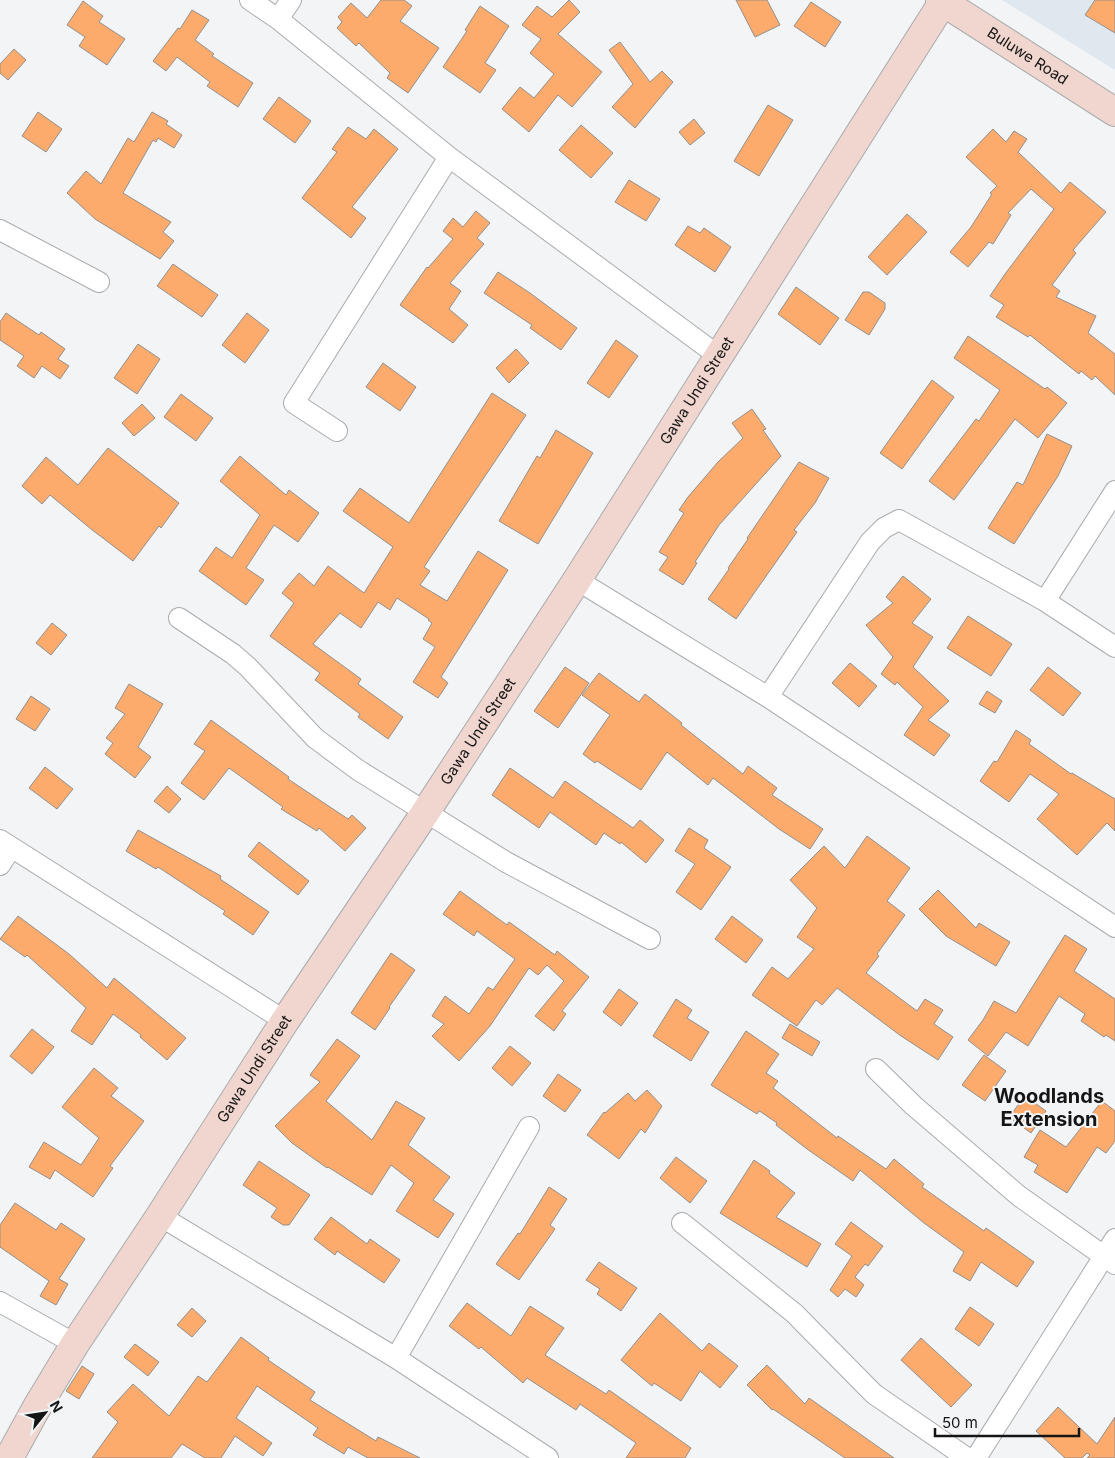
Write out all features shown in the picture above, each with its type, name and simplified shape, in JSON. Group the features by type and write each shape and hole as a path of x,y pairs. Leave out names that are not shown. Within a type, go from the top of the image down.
{"street":[{"path":"250,0 278,19 449,157 720,357"},
{"path":"278,19 291,0"},
{"name":"Buluwe Road","path":"942,1 1115,112"},
{"name":"Gawa Undi Street","path":"9,1458 75,1344 577,580 720,357 942,1"},
{"path":"337,431 294,403 449,157"},
{"path":"0,230 99,282"},
{"path":"1045,601 1115,491"},
{"path":"768,697 870,542 884,528 896,521 903,522 1045,601 1115,647"},
{"path":"577,580 768,697 1115,927"},
{"path":"179,618 233,654 248,667 301,724 335,754 425,814 506,862 650,939"},
{"path":"0,865 6,844 285,1022"},
{"path":"876,1069 914,1106 1011,1189 1109,1260"},
{"path":"396,1358 530,1127"},
{"path":"160,1216 396,1358 548,1458"},
{"path":"682,1224 794,1313 874,1394 967,1458"},
{"path":"976,1458 1109,1260 1115,1239"},
{"path":"0,1302 75,1344"}],"shaded area":[{"path":"1002,0 1115,0 1115,70"}],"building":[{"path":"381,0 404,0 412,6 400,21 439,48 408,93 387,78 390,73 359,43 356,46 337,28 342,22 338,17 351,3 367,18"},
{"path":"569,0 580,12 558,34 602,72 572,107 558,95 529,132 502,109 520,87 534,98 554,74 530,53 541,39 522,25 537,6 552,17"},
{"path":"736,0 767,0 780,25 755,37"},
{"path":"1095,0 1115,0 1115,33 1085,15"},
{"path":"83,1 103,16 99,22 125,39 107,65 79,46 85,37 67,25"},
{"path":"811,2 841,22 825,47 794,26"},
{"path":"480,6 509,26 485,63 496,70 480,93 443,67 467,31 465,30"},
{"path":"192,10 209,20 195,40 214,54 212,56 253,83 238,107 207,86 210,82 177,57 166,71 153,61 178,28 180,29"},
{"path":"620,42 650,82 662,71 673,82 635,128 612,107 633,84 609,50"},
{"path":"14,49 26,60 8,80 0,73 0,64"},
{"path":"279,97 311,121 295,143 263,119"},
{"path":"768,105 793,120 759,176 734,161"},
{"path":"38,112 62,129 46,152 22,136"},
{"path":"152,112 168,121 166,124 182,135 174,148 158,138 156,142 153,140 123,193 171,222 163,232 174,241 160,259 95,219 67,193 86,171 101,184 128,138 134,142"},
{"path":"694,119 705,133 690,145 679,132"},
{"path":"581,125 613,153 591,178 559,150"},
{"path":"348,127 366,139 374,129 398,149 352,207 366,218 351,238 302,198 337,152 332,149"},
{"path":"993,129 1006,142 1014,131 1027,139 1018,152 1061,193 1070,182 1106,212 1073,250 1076,253 1052,285 1060,291 1056,297 1096,316 1088,333 1115,354 1115,395 1095,376 1092,380 1081,371 1079,374 1030,335 1028,337 996,317 1004,305 990,296 1054,209 1031,189 1008,213 1011,215 993,244 989,242 968,267 950,252 971,227 992,194 990,193 997,186 966,157"},
{"path":"629,180 660,199 646,221 615,202"},
{"path":"476,211 490,223 477,238 484,244 450,283 461,291 449,309 468,325 453,343 400,305 427,267 453,239 443,231 453,218 463,227"},
{"path":"907,214 927,232 887,275 868,257"},
{"path":"688,226 700,233 704,228 731,247 715,272 675,245"},
{"path":"173,264 218,295 202,317 157,286"},
{"path":"498,272 577,328 561,350 530,328 532,325 484,293"},
{"path":"796,287 839,318 820,345 778,314"},
{"path":"863,292 869,292 885,303 885,309 869,335 845,320"},
{"path":"6,313 39,335 41,332 65,349 58,359 69,366 60,379 42,366 34,378 17,366 24,356 0,340 0,322"},
{"path":"247,313 269,330 245,363 222,345"},
{"path":"968,336 1045,389 1047,387 1067,403 1038,438 1015,419 954,500 929,481 976,419 979,421 1000,390 954,358"},
{"path":"616,340 638,356 609,398 587,383"},
{"path":"138,344 160,359 137,394 114,378"},
{"path":"516,349 529,363 509,383 496,368"},
{"path":"383,363 416,387 400,411 366,387"},
{"path":"932,380 954,397 902,469 880,453"},
{"path":"492,393 526,415 424,567 430,571 420,585 447,601 478,551 508,570 441,677 448,683 438,698 413,682 435,647 423,639 432,623 429,619 397,598 390,610 378,602 361,628 340,613 313,644 361,679 358,684 403,717 388,739 358,717 360,714 315,680 320,673 270,636 294,603 282,593 299,573 314,586 328,566 364,593 393,547 343,511 360,488 409,523"},
{"path":"181,394 213,418 196,441 164,417"},
{"path":"142,404 155,418 134,436 122,423"},
{"path":"752,409 766,429 763,430 781,456 719,525 695,562 697,563 683,585 659,570 668,557 659,552 684,513 679,510 688,497 718,462 743,438 732,423"},
{"path":"556,430 593,453 538,544 499,521 537,456 540,458"},
{"path":"1047,434 1072,446 1058,476 1014,544 988,528 1017,482 1023,485"},
{"path":"108,448 179,503 133,561 50,495 42,504 22,486 46,457 78,485"},
{"path":"240,456 286,495 289,490 319,513 298,542 274,525 246,568 264,580 246,605 199,571 216,547 232,558 260,515 220,481"},
{"path":"799,462 829,478 815,503 794,530 797,532 736,619 708,599"},
{"path":"903,576 931,599 912,623 933,637 913,667 949,701 928,720 950,735 934,756 904,735 923,707 897,682 895,685 881,674 893,657 866,625 893,603 886,597"},
{"path":"968,616 1012,644 991,676 947,648"},
{"path":"52,623 67,635 51,655 36,643"},
{"path":"850,663 877,686 859,707 832,683"},
{"path":"565,667 589,683 558,728 534,711"},
{"path":"1048,667 1081,693 1063,716 1030,690"},
{"path":"599,673 639,702 645,694 743,774 748,766 777,788 772,795 823,829 810,849 779,829 713,778 708,785 667,752 641,790 583,754 610,715 582,695"},
{"path":"129,684 163,704 138,747 151,757 135,778 105,754 113,743 106,738 125,714 115,708"},
{"path":"987,691 1002,701 995,713 979,704"},
{"path":"31,696 50,709 35,731 16,719"},
{"path":"211,720 289,777 288,779 348,819 352,815 366,828 345,851 319,828 317,831 281,809 283,807 229,768 204,800 181,783 205,751 194,744"},
{"path":"1016,730 1031,740 1029,744 1071,774 1115,799 1115,831 1107,823 1077,855 1037,819 1059,794 1030,774 1009,802 980,781 994,761 997,762"},
{"path":"45,767 73,789 57,809 29,788"},
{"path":"510,768 553,798 565,781 633,828 640,820 664,840 646,863 621,842 620,844 604,833 596,845 550,812 539,828 492,795"},
{"path":"167,786 181,799 169,813 154,801"},
{"path":"689,828 708,840 704,848 731,867 701,910 676,892 695,864 675,851"},
{"path":"138,830 221,876 220,879 269,912 253,935 223,914 225,911 158,867 156,869 126,851"},
{"path":"867,836 910,868 887,901 905,915 866,973 917,1011 925,999 943,1010 934,1024 953,1037 938,1060 901,1036 837,988 822,1005 816,1000 797,1026 752,995 772,967 788,979 814,949 797,937 817,908 790,880 824,846 845,868"},
{"path":"259,842 309,881 298,895 248,856"},
{"path":"938,890 976,928 979,923 1010,942 996,966 946,936 919,909"},
{"path":"460,891 507,925 509,922 555,955 557,951 589,977 562,1011 566,1014 554,1031 535,1016 564,981 547,965 538,975 529,968 490,1026 459,1061 432,1036 444,1024 432,1016 445,996 469,1014 488,987 493,990 515,959 477,931 474,936 443,914"},
{"path":"18,916 69,954 107,988 114,978 186,1038 167,1060 140,1037 141,1035 113,1014 92,1045 71,1031 86,1008 27,955 25,957 0,939"},
{"path":"732,916 763,940 746,963 715,939"},
{"path":"1065,935 1087,949 1074,971 1115,999 1115,1041 1106,1035 1104,1037 1081,1021 1085,1014 1059,996 1028,1046 1006,1032 988,1056 968,1040 994,1001 1016,1013"},
{"path":"391,953 415,970 375,1030 351,1013"},
{"path":"619,989 638,1003 621,1026 603,1012"},
{"path":"676,999 692,1010 687,1018 709,1032 691,1061 653,1036"},
{"path":"790,1024 820,1042 812,1056 782,1038"},
{"path":"32,1029 54,1047 32,1074 10,1056"},
{"path":"746,1031 779,1054 766,1073 778,1081 773,1088 837,1138 838,1136 886,1169 894,1159 924,1184 922,1187 984,1231 986,1228 1034,1262 1017,1287 981,1262 970,1281 953,1271 964,1252 924,1223 860,1170 853,1181 807,1149 761,1112 759,1111 757,1114 711,1085"},
{"path":"337,1039 360,1056 326,1101 372,1140 396,1101 425,1118 408,1145 450,1177 433,1200 454,1214 438,1238 396,1211 414,1183 391,1165 372,1195 327,1168 292,1143 275,1126 320,1082 310,1075"},
{"path":"510,1046 531,1063 512,1086 492,1068"},
{"path":"984,1055 1006,1071 985,1101 962,1085"},
{"path":"94,1068 118,1088 111,1096 144,1121 110,1166 113,1168 93,1197 55,1170 50,1179 29,1167 44,1142 81,1165 99,1138 62,1107"},
{"path":"558,1074 581,1090 565,1112 543,1096"},
{"path":"647,1090 662,1106 645,1133 641,1129 619,1159 587,1135 604,1112 628,1093 635,1101"},
{"path":"1025,1096 1046,1111 1031,1133 1009,1117"},
{"path":"1102,1101 1115,1111 1115,1141 1106,1153 1097,1147 1067,1193 1034,1172 1038,1165 1024,1157 1040,1130 1066,1147"},
{"path":"676,1157 707,1181 690,1203 660,1178"},
{"path":"754,1160 795,1193 776,1217 821,1244 807,1267 720,1213"},
{"path":"259,1161 310,1195 289,1225 283,1225 271,1217 277,1208 243,1185"},
{"path":"549,1187 567,1199 550,1225 555,1229 519,1280 496,1264 518,1233 520,1234"},
{"path":"15,1203 56,1230 61,1223 85,1239 59,1279 68,1284 56,1305 40,1296 49,1281 0,1247 0,1225"},
{"path":"331,1217 367,1244 370,1239 400,1260 384,1283 337,1251 335,1255 314,1239"},
{"path":"851,1222 883,1246 868,1266 865,1264 855,1277 864,1285 856,1297 845,1289 838,1297 830,1290 852,1256 835,1244"},
{"path":"599,1262 637,1288 621,1311 597,1294 600,1289 586,1280"},
{"path":"467,1303 511,1336 530,1306 564,1328 545,1355 606,1394 609,1390 691,1448 685,1458 626,1458 636,1443 580,1404 576,1410 527,1378 523,1383 481,1347 479,1349 449,1326"},
{"path":"970,1307 994,1324 979,1346 955,1329"},
{"path":"192,1308 206,1321 192,1337 177,1325"},
{"path":"660,1313 702,1351 709,1343 738,1366 720,1388 700,1371 681,1401 654,1383 652,1386 621,1360"},
{"path":"241,1337 269,1358 268,1360 315,1392 310,1400 376,1441 378,1437 420,1458 368,1458 348,1447 344,1454 313,1435 318,1428 257,1386 236,1418 272,1443 263,1456 235,1436 221,1458 205,1458 182,1444 171,1458 92,1458 118,1422 107,1412 133,1384 169,1416 198,1376 207,1382"},
{"path":"921,1338 972,1385 951,1407 901,1360"},
{"path":"135,1344 159,1362 148,1376 124,1357"},
{"path":"767,1365 805,1404 809,1398 894,1458 845,1458 772,1410 747,1385"},
{"path":"82,1366 94,1374 79,1399 66,1391"},
{"path":"1058,1407 1097,1444 1115,1417 1115,1458 1087,1458 1090,1455 1087,1453 1082,1458 1065,1458 1036,1431"}],"district":[{"name":"Woodlands Extension","path":"1049,1108"}]}
